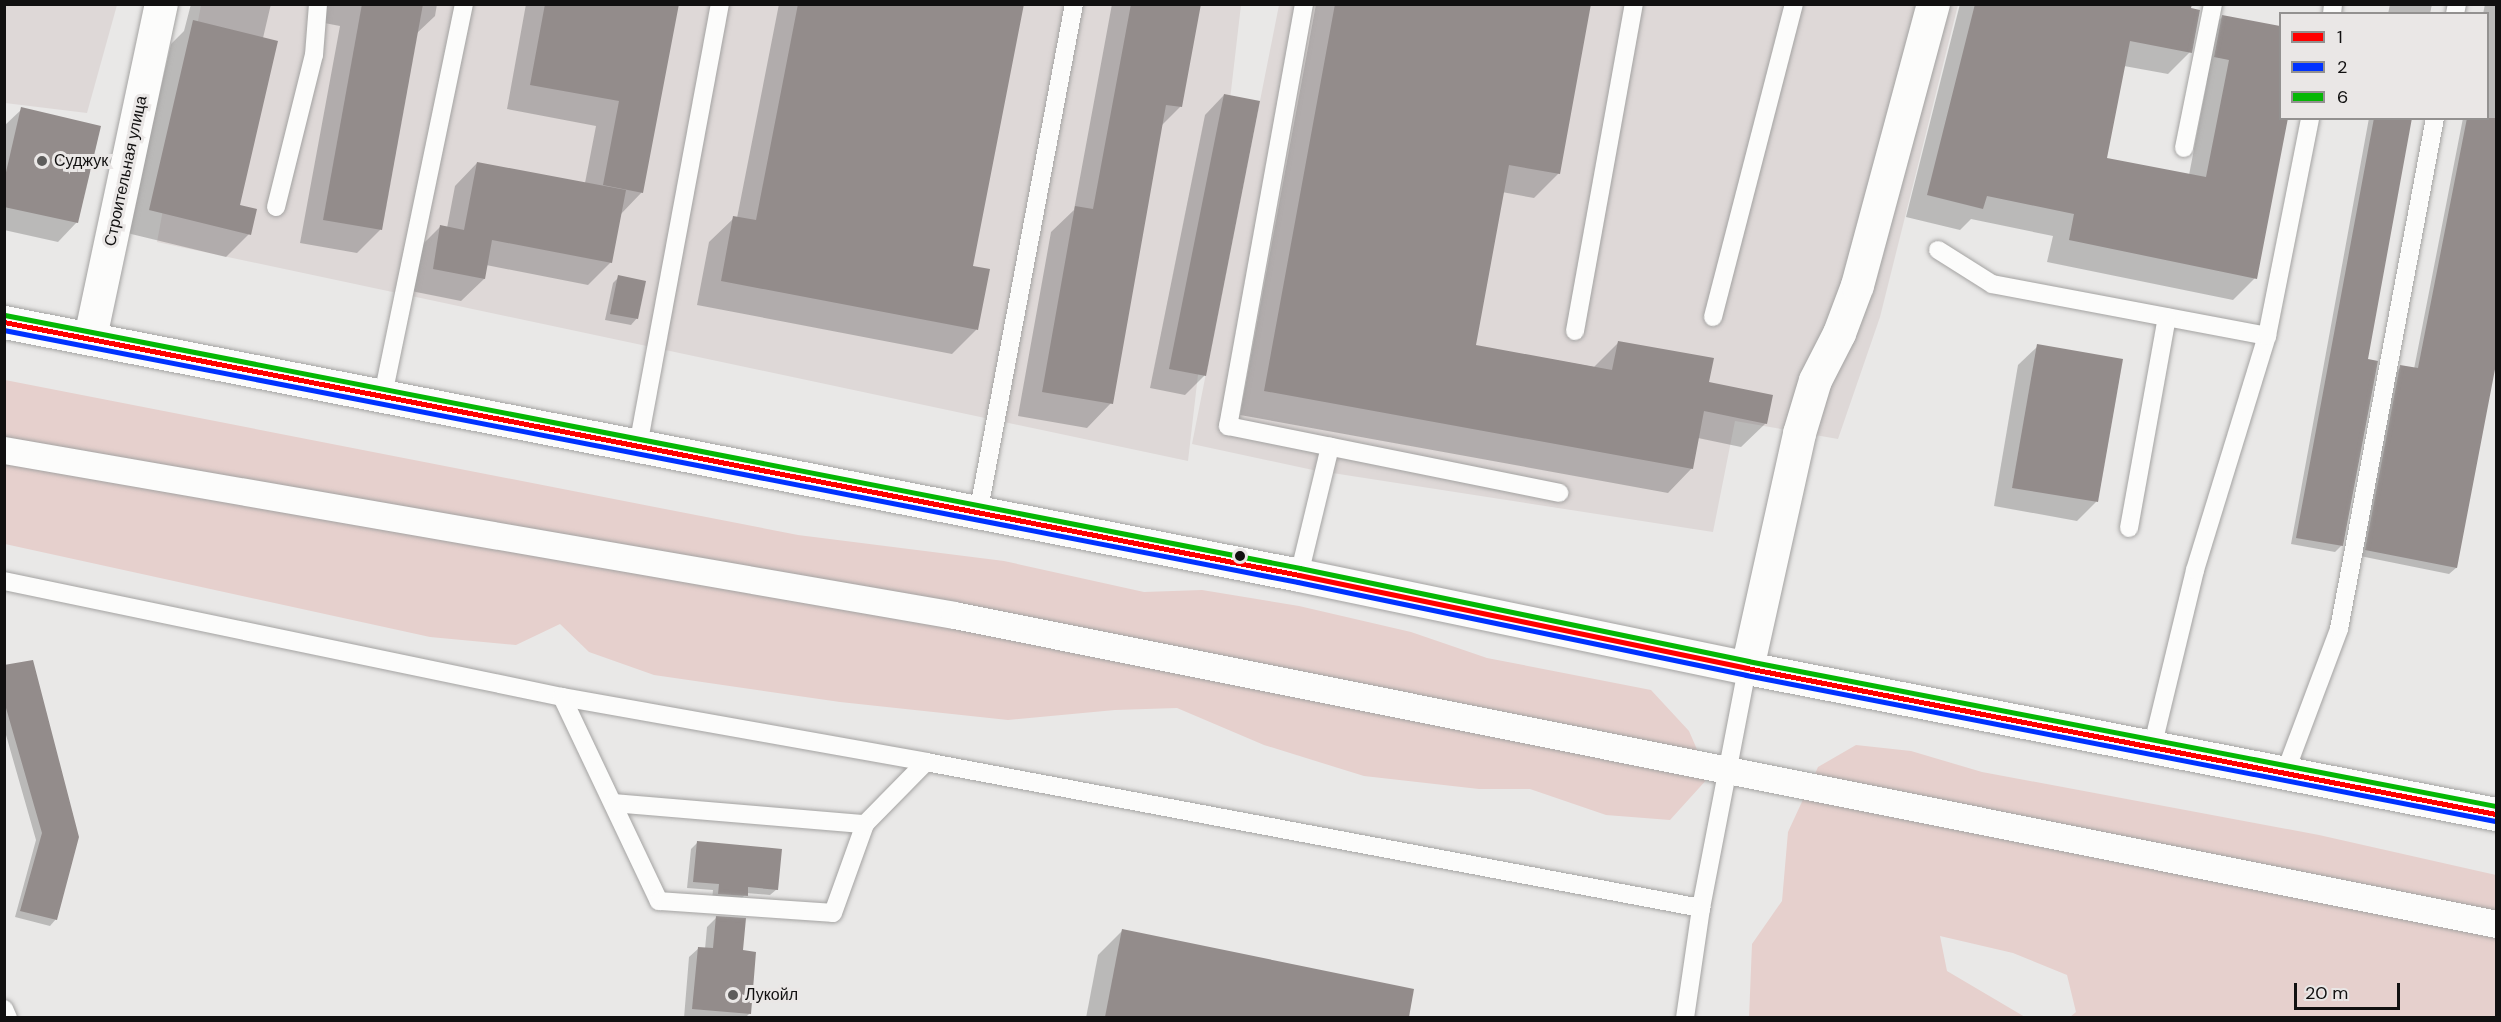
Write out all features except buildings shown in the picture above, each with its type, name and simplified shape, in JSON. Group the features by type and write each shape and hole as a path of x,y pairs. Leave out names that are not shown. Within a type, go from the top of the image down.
{"main road":[{"name":"Строительная улица","path":"90,337 161,4"},
{"path":"1748,668 1799,432 1815,381 1839,333 1857,285 1933,4"},
{"path":"4,322 1299,575 1748,668 2496,814"}],"street":[{"path":"4,450 954,615 2496,924"}],"lane":[{"path":"276,207 314,55 318,4"},
{"path":"383,395 464,4"},
{"path":"638,446 720,4"},
{"path":"978,514 1074,4"},
{"path":"1304,4 1227,426 1559,493"},
{"path":"1575,331 1634,4"},
{"path":"1713,317 1794,4"},
{"path":"2184,148 2213,4"},
{"path":"2152,748 2196,570 2266,336 2310,120"},
{"path":"2285,773 2339,629 2435,120"},
{"path":"1938,250 1992,284 2266,336"},
{"path":"2129,528 2167,317"},
{"path":"1299,575 1330,447"},
{"path":"4,581 562,697 926,762 1701,908"},
{"path":"1685,1017 1701,908 1748,668"},
{"path":"562,697 659,901 833,913 865,825 926,762"},
{"path":"613,803 865,825"},
{"path":"4,1009 8,1017"}],"shaded area":[{"path":"5,4 117,5 87,113 5,103"},
{"path":"201,5 1241,5 1188,461 157,242"},
{"path":"1279,5 1958,5 1880,317 1838,439 1735,421 1713,532 1313,470 1192,444"},
{"path":"5,380 798,535 1004,561 1144,592 1202,590 1299,606 1411,632 1487,658 1651,690 1689,731 1709,777 1670,820 1606,815 1530,789 1479,789 1364,776 1264,745 1177,708 1115,710 1008,720 840,702 654,675 589,652 560,624 516,645 430,637 5,544"},
{"path":"1856,745 1911,751 1982,772 2319,835 2496,875 2496,1017 2070,1017 2076,1012 2067,975 2013,953 1940,936 1947,971 2025,1017 1749,1018 1752,944 1782,901 1788,832 1818,767"}],"transit line":[{"name":"6","path":"5,315 1300,568 1748,661 2496,806"},
{"name":"1","path":"4,322 1299,575 1747,668 2496,814"},
{"name":"2","path":"4,330 1298,582 1746,675 2495,821"}],"place":[{"name":"Суджук","path":"42,161"},
{"name":"Лукойл","path":"733,995"}]}
